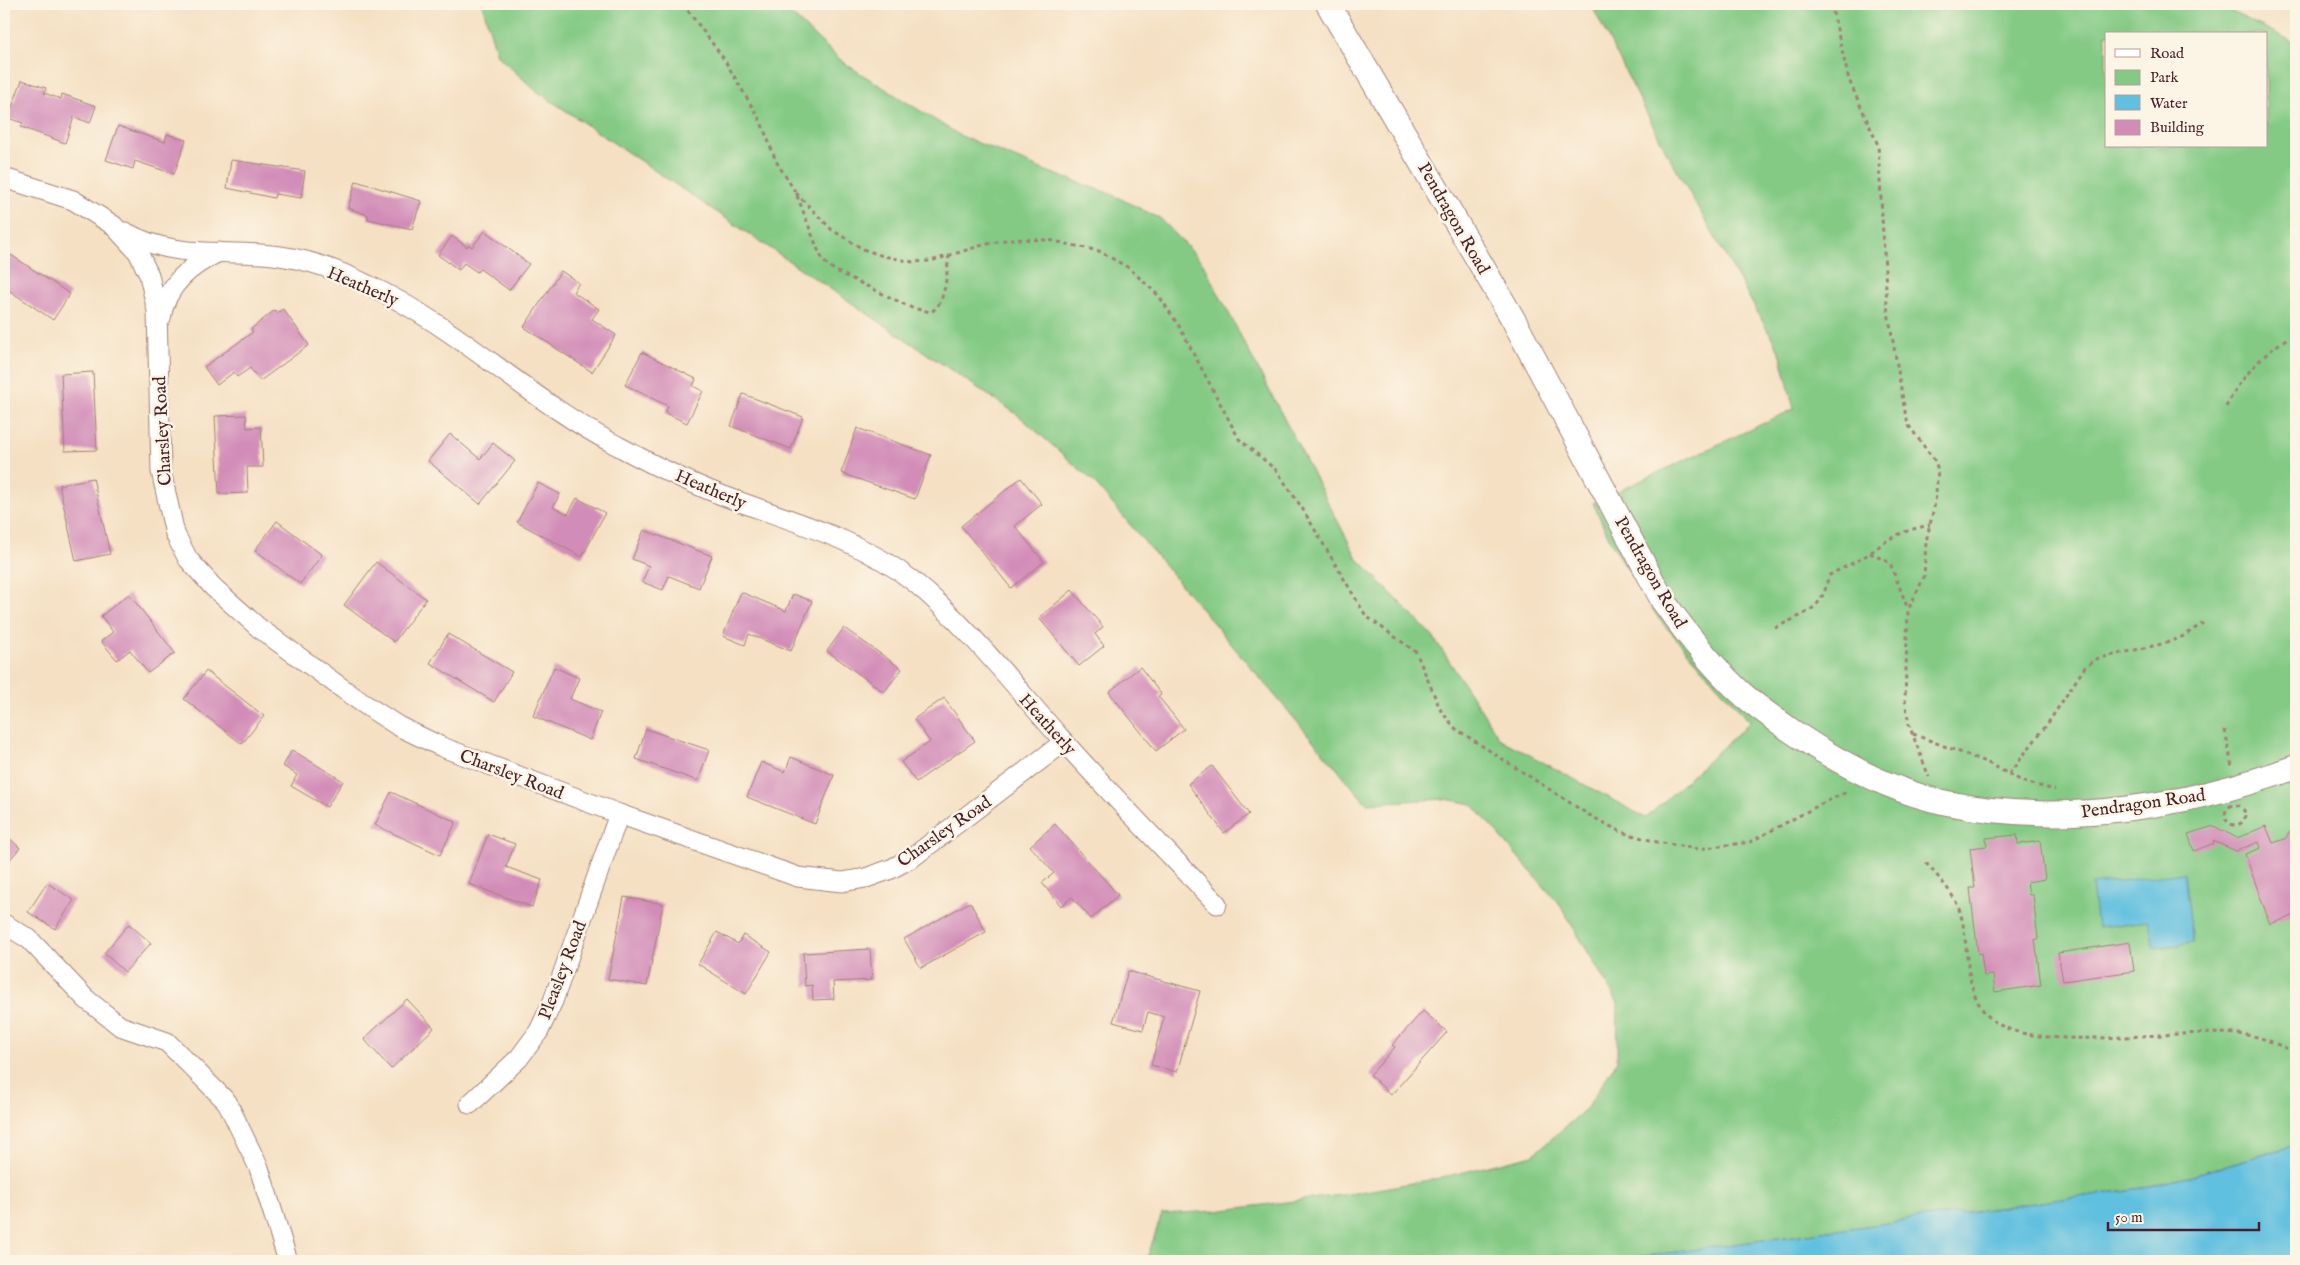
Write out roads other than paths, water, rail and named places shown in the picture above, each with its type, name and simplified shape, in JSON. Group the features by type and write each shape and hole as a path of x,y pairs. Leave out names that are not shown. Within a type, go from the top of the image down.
{"street":[{"name":"Pendragon Road","path":"1328,4 1513,319 1663,601 1694,644 1740,692 1811,744 1859,772 1938,801 2002,810 2075,813 2128,809 2232,789 2296,767"},
{"name":"Heatherly","path":"4,178 72,200 142,241 163,249 282,256 354,278 391,295 439,325 535,395 579,424 618,446 728,498 857,547 909,578 934,600 1064,742 1217,904"},
{"name":"Heatherly","path":"113,225 138,252 149,275 157,312 158,342"},
{"path":"158,342 163,302 172,287 201,261 219,252"},
{"name":"Charsley Road","path":"158,342 161,471 175,534 188,559 213,587 266,634 398,726 442,748 619,814 798,877 822,882 842,882 866,878 891,869 914,857 1064,742"},
{"name":"Pleasley Road","path":"470,1104 519,1058 539,1031 553,1001 619,814"},
{"path":"4,924 29,939 86,999 120,1026 167,1042 227,1102 259,1168 288,1261"}],"water":[{"path":"2184,873 2193,943 2154,948 2149,921 2097,927 2092,885"},
{"path":"2296,1145 2296,1261 1611,1261 2151,1187"}]}
